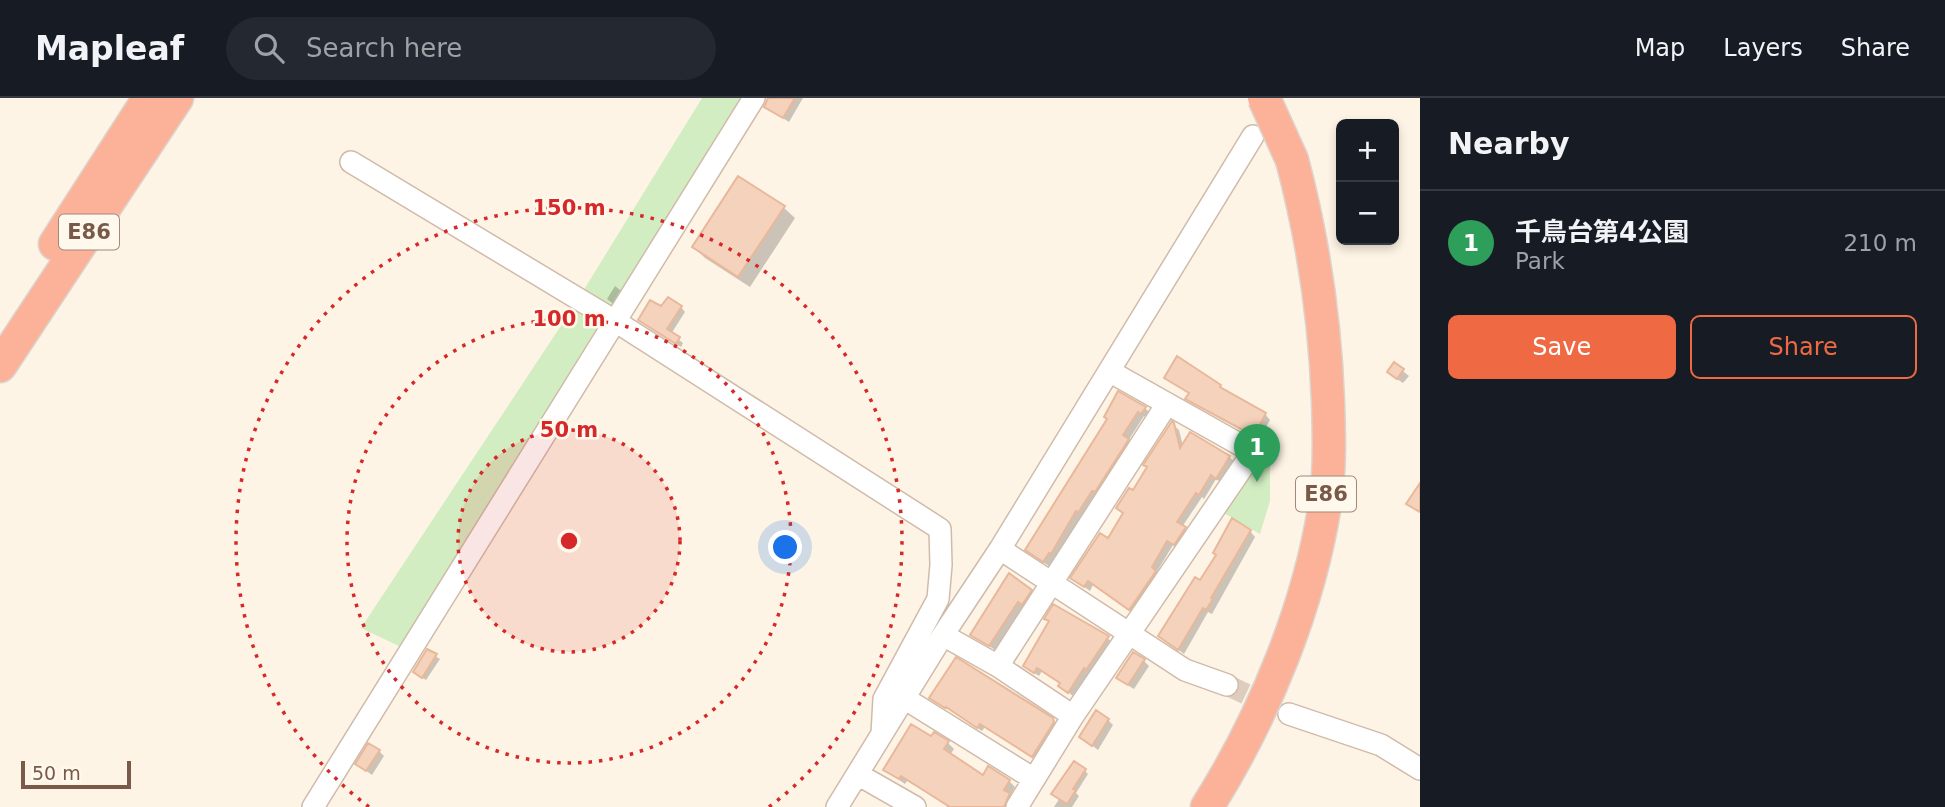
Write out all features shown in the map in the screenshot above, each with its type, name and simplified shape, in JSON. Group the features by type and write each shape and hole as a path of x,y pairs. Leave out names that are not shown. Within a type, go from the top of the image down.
{"highway":[{"name":"E86","path":"0,327 149,98"},
{"name":"E86","path":"0,366 177,98"},
{"name":"E86","path":"1207,807 1264,702 1288,643 1315,552 1326,496 1329,438 1326,356 1305,209 1292,160 1264,98"}],"street":[{"path":"313,807 754,98"},
{"path":"838,807 943,635 1000,549 1252,136"},
{"path":"351,162 615,321 940,528 942,565 938,599 884,699 882,734"},
{"path":"1017,807 1073,716 1253,452 1109,371"},
{"path":"998,666 1167,404"},
{"path":"1000,549 1185,670 1227,685"},
{"path":"943,635 998,666 1073,716"},
{"path":"904,698 1034,779"},
{"path":"1289,714 1381,745 1420,769"},
{"path":"859,775 915,807"}],"green space":[{"path":"702,98 749,98 405,649 361,628 572,309"},
{"path":"1259,456 1270,463 1270,501 1260,534 1224,513"}],"building":[{"path":"768,98 795,98 783,118 764,107"},
{"path":"738,176 785,206 738,277 692,247"},
{"path":"668,297 682,306 667,329 680,337 676,344 638,320 650,300 661,306"},
{"path":"1177,356 1221,385 1220,387 1266,413 1254,436 1185,399 1189,393 1164,378"},
{"path":"1394,362 1404,369 1397,379 1387,372"},
{"path":"1118,391 1146,407 1141,414 1138,412 1123,435 1129,439 1095,492 1092,491 1078,513 1076,511 1051,554 1049,553 1043,562 1025,550 1107,419 1104,417"},
{"path":"1172,421 1180,448 1190,432 1230,456 1216,479 1211,475 1199,495 1196,493 1177,522 1186,527 1174,545 1167,541 1152,567 1156,571 1129,610 1088,581 1084,587 1070,578 1100,533 1108,538 1123,513 1116,508 1129,488 1133,490 1147,467 1143,465"},
{"path":"1420,483 1420,512 1406,504"},
{"path":"1232,518 1251,530 1211,598 1213,599 1206,610 1203,608 1178,650 1158,636 1195,577 1200,580 1216,555 1213,553"},
{"path":"1009,573 1032,590 1022,605 1018,602 989,646 970,635"},
{"path":"1053,604 1109,636 1068,693 1058,686 1060,683 1037,668 1034,673 1023,666 1049,621 1044,619"},
{"path":"427,649 437,654 422,678 413,672"},
{"path":"1133,652 1145,659 1128,685 1116,678"},
{"path":"956,657 1053,718 1054,722 1032,757 980,724 977,728 929,698"},
{"path":"1096,710 1109,719 1092,746 1079,737"},
{"path":"911,724 931,736 934,732 949,741 944,749 983,775 988,766 1010,780 1004,790 1010,793 1004,807 950,807 901,776 899,779 883,770"},
{"path":"368,743 380,750 366,771 355,764"},
{"path":"1074,761 1086,769 1067,804 1051,794"}],"tunnel":[{"path":"1227,685 1275,708"}],"place":[{"name":"千鳥台第4公園","path":"1257,482"}]}
